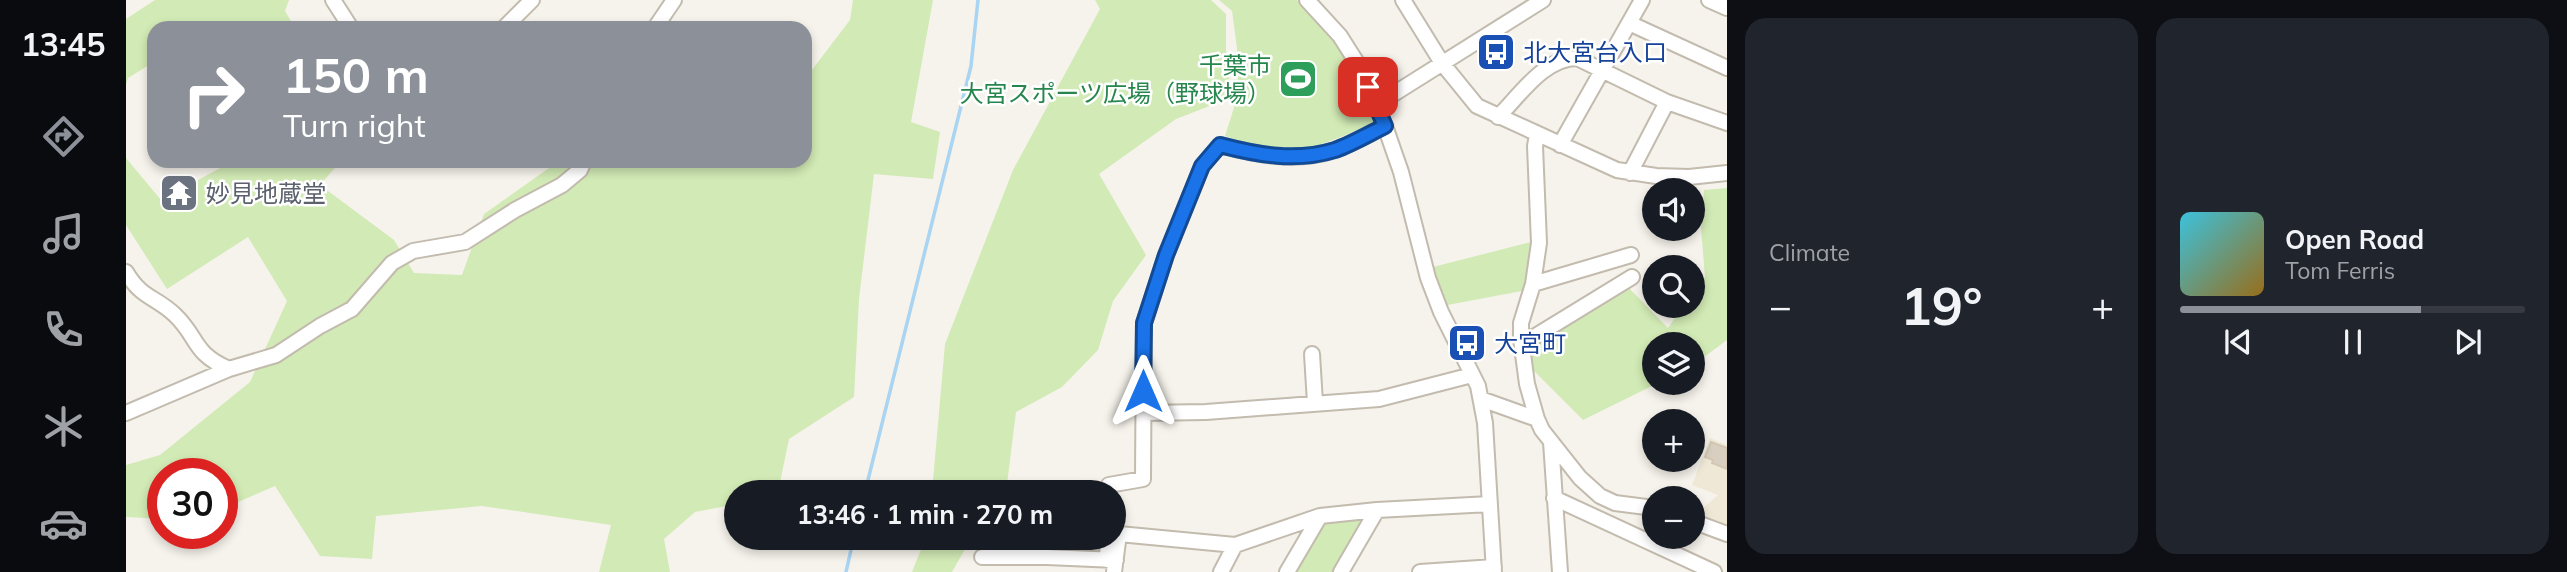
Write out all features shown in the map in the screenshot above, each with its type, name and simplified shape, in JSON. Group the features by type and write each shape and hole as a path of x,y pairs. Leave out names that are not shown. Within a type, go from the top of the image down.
{"street":[{"path":"333,0 346,21"},
{"path":"511,21 531,0"},
{"path":"660,21 674,0"},
{"path":"1307,0 1340,36 1359,66 1401,172 1428,278 1481,399 1494,570 1420,572"},
{"path":"1423,0 1406,5 1443,63 1477,106 1617,170 1689,177 1727,173"},
{"path":"1376,105 1543,0"},
{"path":"1560,145 1642,0"},
{"path":"1709,0 1727,8"},
{"path":"1629,23 1727,68"},
{"path":"1499,117 1551,64 1563,58 1577,58 1667,102 1727,123"},
{"path":"1630,173 1667,102"},
{"path":"1126,482 1143,479 1144,323 1166,255 1202,166 1220,145 1285,158 1334,150 1385,126"},
{"path":"1537,135 1535,146 1538,243 1533,284 1521,323 1527,384 1537,419 1551,442 1580,478 1607,501 1642,506"},
{"path":"126,414 229,369 276,355 352,309 392,263 413,251 466,242 515,210 562,185 581,168"},
{"path":"1533,284 1631,255"},
{"path":"126,272 143,295 178,318 203,355 229,369"},
{"path":"1521,339 1534,337 1632,277"},
{"path":"1312,354 1315,403"},
{"path":"1143,413 1206,412 1379,399 1472,375"},
{"path":"1481,399 1537,419"},
{"path":"1551,442 1559,568 1575,572"},
{"path":"1554,498 1714,572"},
{"path":"982,557 1047,556 1112,564 1119,534 1235,545 1320,516 1490,503"},
{"path":"1341,572 1377,510"},
{"path":"1287,572 1320,516"},
{"path":"1705,526 1727,534"},
{"path":"1221,572 1235,545"}],"shaded area":[{"path":"1710,438 1727,445 1727,529 1705,521 1705,506 1718,495 1705,490 1705,486 1692,485 1697,472 1705,472 1705,451"}],"green space":[{"path":"155,0 289,0 285,11 291,21 147,21 147,66 128,78 126,85 126,19"},
{"path":"853,0 933,0 911,122 940,132 933,179 874,174 859,299 854,397 789,439 780,480 724,480 724,506 695,512 664,539 670,572 599,572 611,525 482,506 376,516 372,559 320,556 275,486 238,502 238,458 150,458 160,455 250,382 287,301 248,237 167,289 126,225 126,158 161,200 220,168 335,168 320,185 394,240 414,273 462,275 484,214 549,168 812,168 812,70 850,20"},
{"path":"1095,0 1211,0 1226,14 1226,73 1238,94 1237,48 1232,11 1219,0 1297,0 1342,50 1351,64 1376,122 1305,148 1268,150 1225,136 1238,95 1176,119 1099,174 1146,255 1113,301 1098,350 1062,387 1016,412 1008,480 933,480 945,344 1013,170 1100,9"},
{"path":"1727,188 1727,340 1705,356 1705,332 1642,332 1642,391 1583,420 1533,370 1530,337 1625,284 1642,301 1642,318 1658,318 1668,328 1675,318 1705,318 1705,255 1702,241 1705,241 1705,190"},
{"path":"1535,241 1528,290 1442,306 1429,268"},
{"path":"147,459 147,518 126,517 126,465"},
{"path":"1363,513 1364,520 1334,572 1292,572 1320,522"},
{"path":"921,550 965,550 952,572 912,572"}],"building":[{"name":"妙見地蔵堂","path":"183,175 196,201 174,211 161,186 166,184 165,181"},
{"path":"1711,442 1727,448 1727,469 1712,463 1713,460 1705,457"}],"waterway":[{"path":"868,480 971,66 978,0"},
{"path":"846,572 851,550"}],"place":[{"name":"北大宮台入口","path":"1496,52"},
{"name":"千葉市 大宮スポーツ広場（野球場）","path":"1298,79"},
{"name":"妙見地蔵堂","path":"179,193"},
{"name":"大宮町","path":"1467,343"}],"route":[{"path":"1143,391 1144,323 1166,255 1202,166 1220,145 1285,158 1334,150 1385,126 1368,87"}]}
